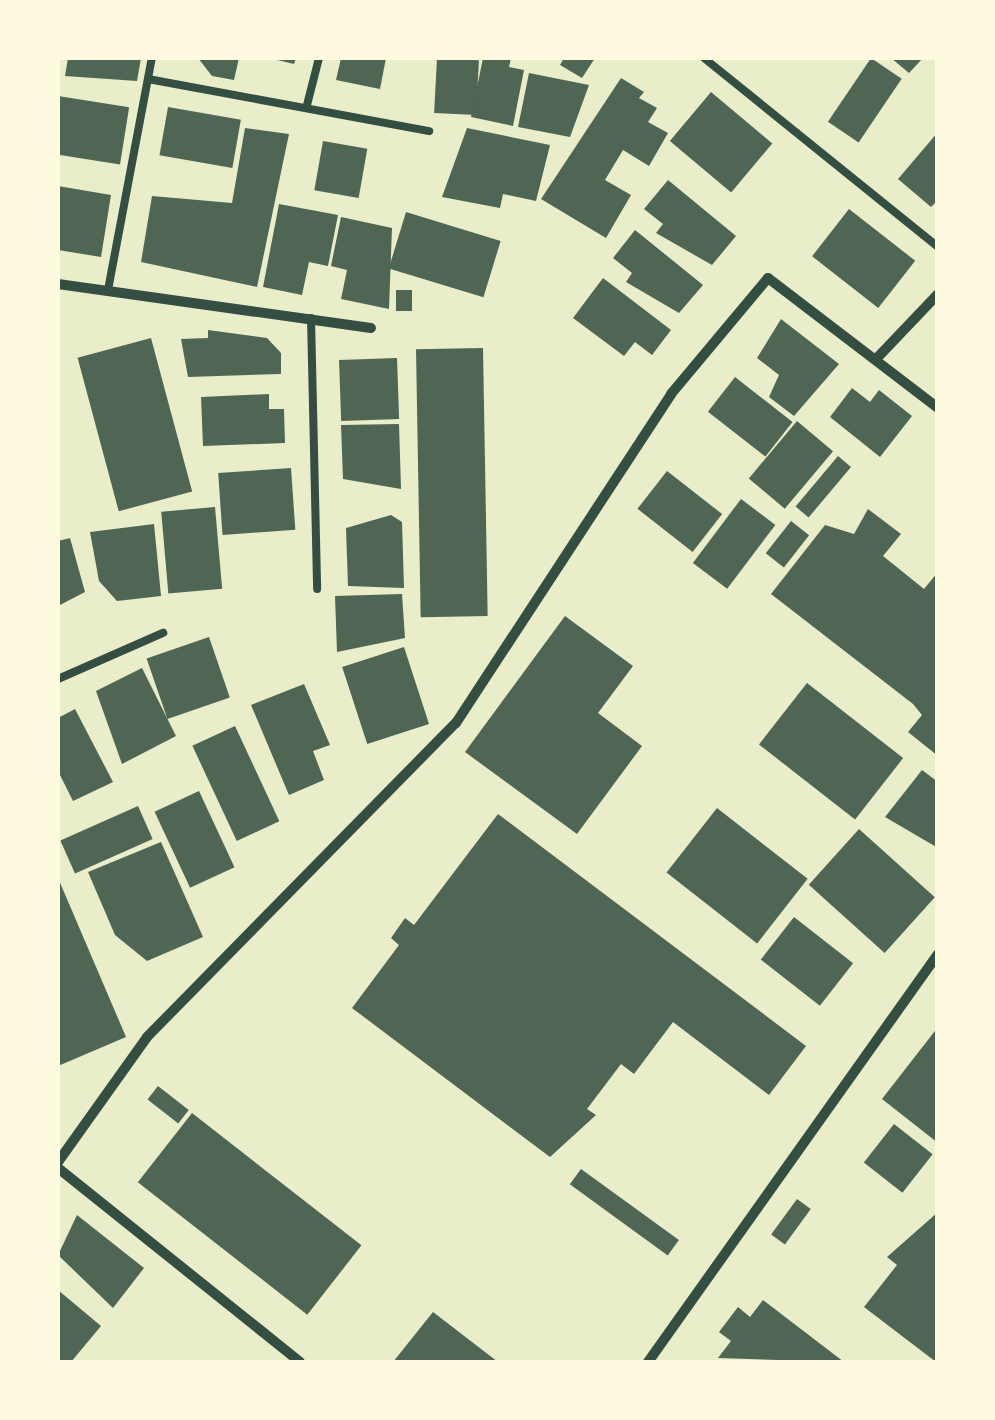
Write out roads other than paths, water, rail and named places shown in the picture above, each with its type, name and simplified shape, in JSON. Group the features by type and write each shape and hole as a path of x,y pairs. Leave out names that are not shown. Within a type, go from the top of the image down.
{"street":[{"path":"300,1362 58,1165 147,1037 456,724 671,394 768,278 878,358 938,408"},
{"path":"58,284 370,328"},
{"path":"878,358 938,294"},
{"path":"648,1362 938,954"}],"lane":[{"path":"108,290 152,58"},
{"path":"307,105 319,58"},
{"path":"704,58 938,247"},
{"path":"148,79 307,105 429,131"},
{"path":"311,318 318,589"},
{"path":"58,679 163,633"}]}
